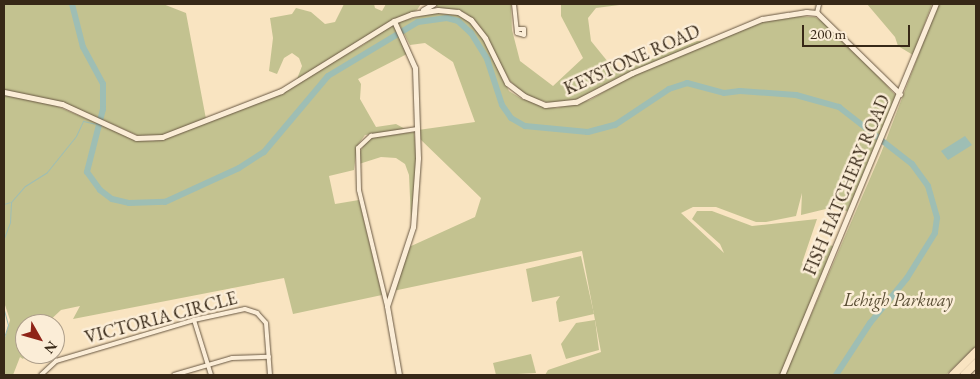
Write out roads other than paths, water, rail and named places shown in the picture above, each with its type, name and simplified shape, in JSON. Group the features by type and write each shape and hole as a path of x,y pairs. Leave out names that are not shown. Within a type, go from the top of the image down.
{"highway":[{"path":"953,375 976,352"},
{"path":"964,375 976,363"}],"street":[{"path":"418,13 433,4"},
{"path":"514,4 518,29"},
{"path":"819,4 816,13 900,94"},
{"name":"FISH HATCHERY ROAD","path":"782,375 878,151 936,4"},
{"name":"KEYSTONE ROAD","path":"4,92 53,102 136,138 150,139 192,127 281,91 396,23 418,13 451,10 465,15 483,33 511,87 531,100 552,106 584,100 632,73 762,19 816,13"},
{"path":"387,306 413,227 417,129 415,68 396,23"},
{"path":"399,375 387,306 359,190 358,148 371,136 417,129"},
{"name":"VICTORIA CIRCLE","path":"41,375 56,361 194,320 240,310 257,313 268,327 270,375"},
{"path":"194,320 211,375"},
{"path":"174,375 232,358 269,357"}],"water":[{"path":"965,136 972,145 948,160 941,151"}],"waterway":[{"path":"72,4 83,47 103,84 103,109 87,172 100,190 112,199 129,203 165,202 239,168 264,152 328,76 418,22 447,18 458,21 471,33 487,59 502,105 511,118 525,126 588,132 615,125 669,89 687,83 724,93 740,91 796,95 839,107 912,164 928,186 937,218 935,233 907,278 870,323 836,375"},
{"path":"4,238 10,222 11,202 25,186 47,172 76,136 83,121 100,125"},
{"path":"4,204 10,202"},
{"path":"4,310 8,325 4,337"}],"park label":[{"name":"Lehigh Parkway","path":"898,300"}]}
